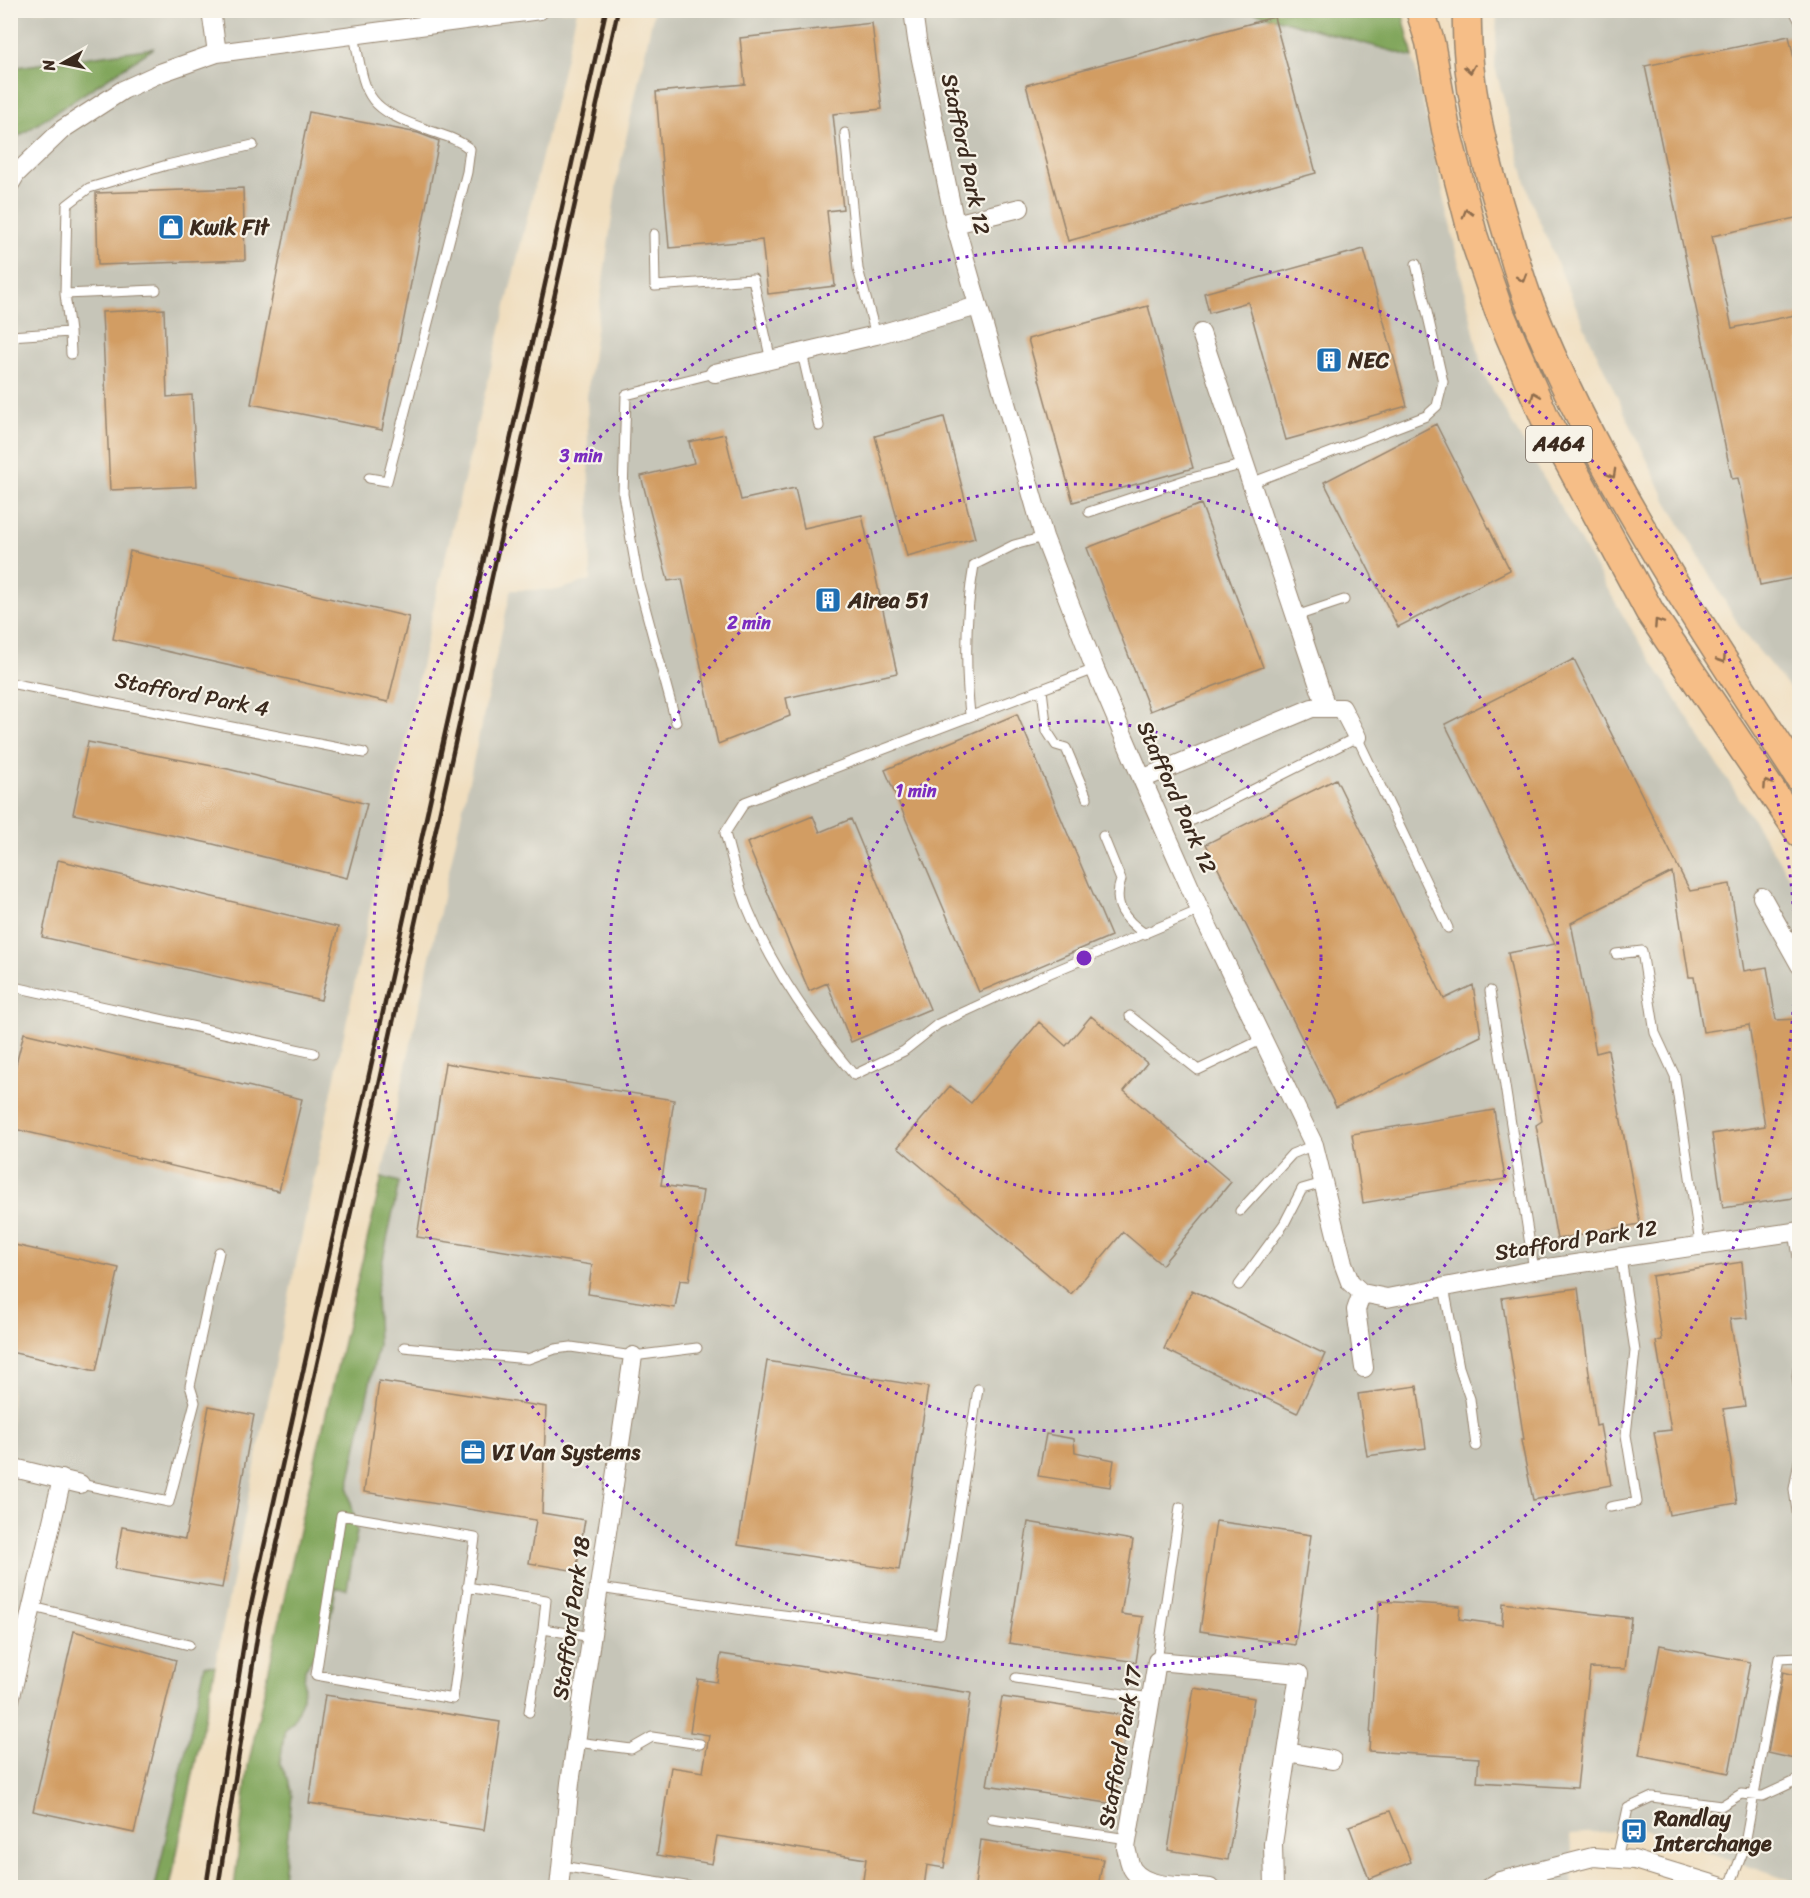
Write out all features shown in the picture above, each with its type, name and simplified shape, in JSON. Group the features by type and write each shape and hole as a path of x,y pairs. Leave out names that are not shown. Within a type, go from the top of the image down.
{"highway":[{"name":"A464","path":"1420,10 1430,42 1446,130 1473,236 1499,311 1545,418 1650,612 1800,833"},
{"name":"A464","path":"1467,10 1466,41 1478,122 1495,191 1533,310 1577,412 1680,594 1800,778"}],"street":[{"path":"211,10 216,53"},
{"path":"12,176 63,129 123,90 160,73 216,53 540,10"},
{"name":"Stafford Park 12","path":"913,10 916,40 955,224 1044,537 1095,669 1200,910 1314,1145 1343,1263 1350,1282 1362,1293 1387,1298 1534,1270 1700,1244 1797,1232"},
{"path":"955,224 1020,208"},
{"path":"715,373 771,361 978,306"},
{"path":"1201,333 1326,707"},
{"path":"1142,779 1312,708 1342,708 1357,737"},
{"path":"1762,897 1800,965"},
{"path":"1362,1293 1356,1310 1364,1368"},
{"name":"Stafford Park 18","path":"559,1887 576,1742 633,1356"},
{"path":"10,1467 80,1484"},
{"path":"10,1700 62,1479"},
{"name":"Stafford Park 17","path":"1210,1887 1151,1882 1142,1878 1132,1870 1126,1848 1157,1661 1299,1674 1274,1844 1274,1887"},
{"path":"1287,1752 1332,1760"},
{"path":"1488,1887 1500,1881 1593,1857 1643,1862 1728,1887"}],"lane":[{"path":"1794,10 1800,22"},
{"path":"354,34 366,92 375,105 413,125 463,143 470,149 387,481 369,478"},
{"path":"845,133 858,269 876,334"},
{"path":"72,354 65,294 67,205 88,188 167,165 253,145"},
{"path":"654,234 655,286 753,279 771,361"},
{"path":"1251,483 1426,416 1437,406 1443,382 1416,264"},
{"path":"65,294 156,290"},
{"path":"10,336 70,332"},
{"path":"802,353 819,426"},
{"path":"676,722 639,585 623,494 626,395 715,373"},
{"path":"1089,512 1188,479 1245,464"},
{"path":"970,715 966,675 969,597 974,565 1014,545 1044,537"},
{"path":"1296,616 1344,600"},
{"path":"1095,669 745,802 725,833 747,907 778,972 831,1047 854,1075 904,1051 938,1024 1200,910"},
{"name":"Stafford Park 4","path":"10,682 364,753"},
{"path":"1042,690 1047,731 1056,745 1066,748 1087,798"},
{"path":"1193,820 1357,737 1448,928"},
{"path":"1103,836 1121,880 1117,892 1122,914 1129,923 1145,934"},
{"path":"1616,954 1642,951 1655,1033 1675,1076 1700,1244"},
{"path":"10,986 314,1053"},
{"path":"1490,991 1534,1270"},
{"path":"1130,1016 1198,1071 1263,1039"},
{"path":"1240,1212 1292,1154 1314,1145"},
{"path":"1239,1285 1284,1224 1302,1189 1323,1183"},
{"path":"1797,1232 1800,1269"},
{"path":"80,1484 169,1502 195,1402 190,1386 219,1252"},
{"path":"1610,1507 1637,1503 1626,1435 1635,1352 1621,1258"},
{"path":"1444,1287 1459,1367 1470,1399 1476,1446"},
{"path":"404,1347 528,1359 555,1349 572,1347 633,1356 698,1348"},
{"path":"1800,1355 1797,1376 1800,1399"},
{"path":"600,1588 743,1610 940,1634 978,1389"},
{"path":"1800,1456 1794,1489 1800,1534"},
{"path":"1157,1661 1180,1507"},
{"path":"341,1515 476,1538 468,1587 453,1699 316,1675 341,1515"},
{"path":"468,1587 546,1599 529,1712"},
{"path":"33,1607 189,1645"},
{"path":"543,1629 592,1638"},
{"path":"1728,1887 1744,1848 1779,1658 1793,1655 1800,1657"},
{"path":"1016,1678 1150,1698"},
{"path":"576,1742 631,1749 652,1737 700,1744"},
{"path":"1617,1859 1628,1808 1635,1803 1652,1797 1721,1806 1741,1794 1763,1796 1800,1779"},
{"path":"992,1819 1128,1839"},
{"path":"561,1866 699,1887"}],"shaded area":[{"path":"11,11 577,11 435,600 287,1306 171,1887 11,1888"},
{"path":"654,11 1249,11 1413,57 1483,373 1625,619 1799,892 1799,1884 1644,1829 1570,1834 1573,1888 234,1888 339,1369 511,590 558,590 591,580 587,395 618,175"},
{"path":"1497,11 1799,11 1799,700 1741,629 1666,500 1588,335 1531,201 1495,67"}],"green space":[{"path":"1249,11 1397,11 1403,15 1413,57"},
{"path":"154,48 19,136 11,128 11,68"},
{"path":"382,1177 399,1182 376,1293 378,1345 348,1488 357,1531 347,1589 336,1588 326,1641 305,1669 303,1697 294,1720 285,1728 280,1764 288,1779 292,1796 282,1887 234,1888 248,1766 304,1507"},
{"path":"205,1665 215,1666 170,1887 155,1887"}],"building":[{"path":"1274,17 1316,173 1068,241 1026,85"},
{"path":"872,23 882,109 833,114 843,209 827,211 835,286 768,294 762,240 669,248 656,92 745,84 740,38"},
{"path":"1789,36 1800,85 1800,217 1712,236 1732,328 1800,314 1800,577 1760,585 1738,478 1732,479 1645,66"},
{"path":"309,112 418,133 439,141 382,430 251,404"},
{"name":"Kwik Fit","path":"243,188 245,260 98,265 96,193"},
{"name":"NEC","path":"1364,249 1407,406 1286,440 1248,302 1209,313 1204,293"},
{"path":"1148,306 1193,468 1073,502 1028,339"},
{"path":"164,309 167,397 192,395 197,486 110,490 102,312"},
{"path":"944,417 975,538 907,556 875,436"},
{"path":"1436,424 1510,570 1398,627 1324,482"},
{"path":"725,434 741,500 795,488 804,528 862,515 897,673 786,698 790,716 718,744 682,579 668,581 641,476 694,463 689,442"},
{"path":"1201,504 1263,667 1150,711 1087,548"},
{"path":"130,551 409,617 388,702 113,639"},
{"path":"1574,659 1690,891 1730,884 1744,971 1767,967 1776,1020 1800,1019 1800,1197 1723,1208 1712,1134 1765,1126 1749,1025 1703,1032 1694,977 1689,977 1672,872 1571,923 1596,1053 1608,1050 1640,1224 1557,1239 1536,1125 1542,1121 1508,953 1555,944 1445,724"},
{"path":"1017,714 1111,936 979,992 885,770"},
{"path":"88,742 228,769 367,804 347,878 213,844 73,814"},
{"path":"1336,779 1444,999 1473,985 1481,1036 1336,1107 1206,844"},
{"path":"813,816 820,832 851,819 930,1009 851,1042 827,983 809,991 747,843"},
{"path":"58,860 338,927 321,1000 42,937"},
{"path":"1091,1016 1147,1063 1124,1091 1231,1182 1162,1265 1123,1232 1071,1294 898,1147 950,1086 971,1103 1039,1022 1066,1046"},
{"path":"24,1033 302,1099 279,1191 10,1128 10,1088"},
{"path":"445,1063 674,1100 661,1185 703,1191 689,1281 680,1280 675,1308 588,1294 592,1265 417,1237"},
{"path":"1494,1110 1505,1179 1363,1203 1352,1134"},
{"path":"10,1244 119,1268 96,1371 10,1352"},
{"path":"1742,1262 1747,1318 1730,1319 1745,1406 1723,1409 1737,1503 1669,1515 1654,1432 1671,1430 1656,1341 1662,1340 1652,1276"},
{"path":"1578,1288 1596,1426 1600,1425 1611,1485 1533,1500 1521,1440 1524,1440 1502,1298"},
{"path":"1192,1290 1325,1354 1297,1413 1164,1349"},
{"path":"767,1361 928,1387 899,1570 738,1545"},
{"path":"379,1381 546,1407 542,1513 585,1520 576,1571 529,1563 536,1520 364,1492"},
{"path":"1417,1386 1426,1448 1367,1456 1358,1394"},
{"path":"209,1406 254,1415 222,1588 115,1569 122,1527 185,1539"},
{"path":"1046,1434 1074,1439 1075,1452 1114,1460 1110,1487 1038,1476"},
{"path":"1216,1521 1311,1535 1295,1645 1200,1631"},
{"path":"1028,1522 1133,1540 1121,1614 1143,1617 1136,1662 1009,1643"},
{"path":"1379,1601 1460,1606 1459,1619 1502,1625 1503,1603 1631,1618 1625,1669 1590,1668 1577,1788 1477,1782 1479,1758 1369,1751"},
{"path":"74,1631 176,1660 134,1833 33,1811"},
{"path":"1660,1645 1750,1662 1729,1773 1639,1755"},
{"path":"721,1654 971,1693 944,1868 927,1865 924,1887 862,1887 866,1859 717,1836 712,1864 657,1855 671,1767 703,1772 709,1735 690,1732 698,1679 717,1682"},
{"path":"1783,1672 1800,1676 1800,1760 1768,1753"},
{"path":"1194,1688 1254,1698 1228,1860 1168,1850"},
{"path":"325,1695 500,1722 484,1830 309,1803"},
{"path":"1002,1697 1128,1716 1114,1804 987,1785"},
{"path":"1390,1811 1411,1862 1369,1879 1349,1826"},
{"path":"981,1840 1103,1859 1098,1887 975,1885"}],"railway":[{"path":"206,1888 247,1623 606,10"},
{"path":"218,1888 259,1625 618,10"}],"place":[{"name":"Kwik Fit","path":"171,227"},
{"name":"NEC","path":"1329,360"},
{"name":"Airea 51","path":"828,600"},
{"name":"VI Van Systems","path":"473,1452"},
{"name":"Randlay Interchange","path":"1634,1831"}]}
